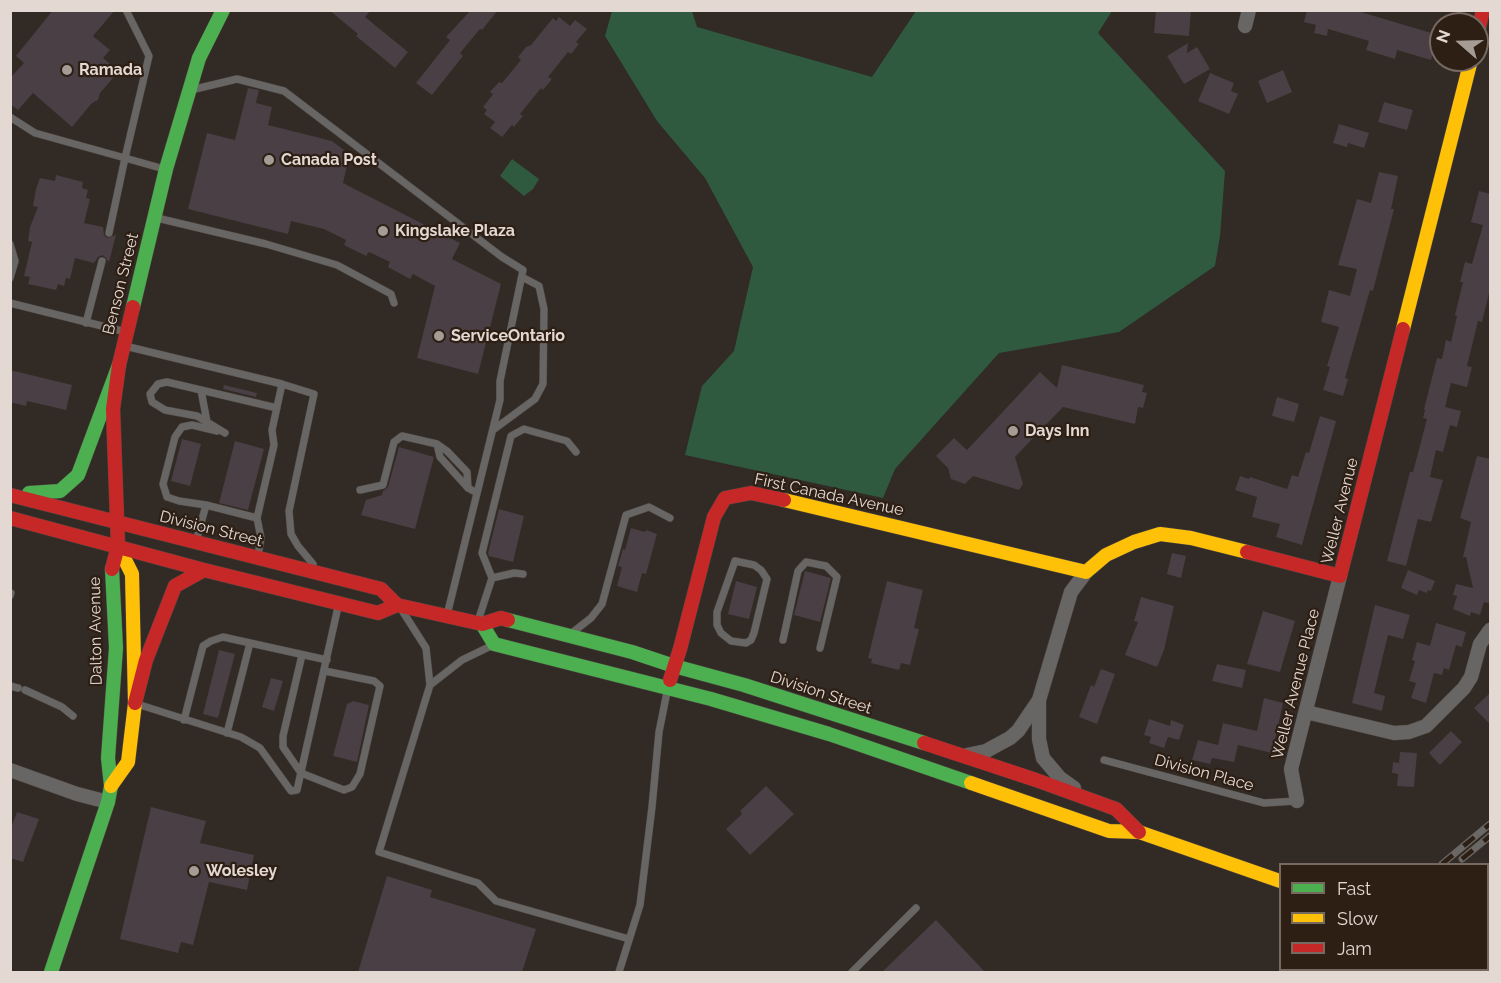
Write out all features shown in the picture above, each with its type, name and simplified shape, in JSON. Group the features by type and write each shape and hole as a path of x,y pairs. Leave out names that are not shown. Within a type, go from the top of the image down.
{"main road":[{"name":"Benson Street","path":"118,546 113,409 118,365 166,169 189,90 199,58 223,10"},
{"name":"Weller Avenue","path":"1086,572 1106,555 1134,542 1160,534 1191,538 1341,576 1468,72"},
{"path":"10,493 37,494 60,491 78,475 118,365"},
{"name":"Division Street","path":"10,493 117,523 381,589 397,604 446,617 479,624 501,618 632,652 744,685 1036,780 1116,809 1139,832"},
{"name":"First Canada Avenue","path":"668,689 714,517 725,498 738,494 751,493 1086,572"},
{"name":"Division Street","path":"10,518 204,570 378,613 397,604"},
{"name":"Dalton Avenue","path":"111,786 128,762 135,703 132,574 118,546"},
{"name":"Dalton Avenue","path":"51,972 108,802 111,786 108,758 116,648 112,570 118,546"},
{"path":"135,703 146,660 176,586 204,570"},
{"path":"479,624 494,644"},
{"name":"Division Street","path":"494,644 711,699 829,734 1109,831 1139,832 1279,880"}],"street":[{"path":"1245,26 1249,10"},
{"name":"Weller Avenue","path":"1086,572 1071,592 1039,700 1039,739 1043,758 1060,778 1092,801"},
{"name":"Weller Avenue Place","path":"1297,801 1291,770 1341,576"},
{"path":"1306,712 1394,733 1409,732 1426,726 1464,688 1471,677 1480,644 1491,630"},
{"name":"Weller Avenue","path":"963,756 986,751 1010,738 1018,732 1039,700"},
{"path":"10,770 77,794 108,802"}],"lane":[{"path":"109,233 149,56 126,10"},
{"path":"189,90 237,79 284,91 502,257 523,270 500,381 500,400 446,617"},
{"path":"10,117 35,133 166,169"},
{"path":"154,218 266,244 337,266 391,294 394,303"},
{"path":"10,244 15,261 10,278"},
{"path":"86,323 102,261"},
{"path":"493,430 535,399 543,384 544,309 539,286 522,277"},
{"path":"10,303 86,323 124,339 314,394 289,511 291,534 298,546 322,574"},
{"path":"257,518 206,505 178,501 167,496 163,484 175,437 182,427 192,424 225,433 197,416 165,410 152,402 150,394 158,384 167,382 277,408"},
{"path":"258,558 261,538 257,518 274,445 272,430 282,384"},
{"path":"201,390 207,422"},
{"path":"479,624 492,578 482,553 511,436 524,429 567,441 576,453"},
{"path":"360,490 383,485 394,442 402,436 437,444 440,457 468,488 477,494"},
{"path":"196,543 206,505"},
{"path":"568,635 591,618 602,603 626,515 649,507 670,518"},
{"path":"735,561 754,565 761,570 766,579 752,640 746,643 731,641 721,633 717,625 717,612 735,561"},
{"path":"783,640 798,571 806,562 826,566 837,577 820,648"},
{"path":"492,578 514,573 523,574"},
{"path":"135,703 241,737 260,748 291,791 297,790 339,603"},
{"path":"397,604 426,648 430,684 379,852 478,883 496,901 629,939"},
{"path":"184,720 203,646 223,637 327,660"},
{"path":"227,733 250,643"},
{"path":"430,684 462,660 494,644"},
{"path":"302,655 283,736 283,747 301,774 344,790 352,787 360,774 380,686 374,681 325,670"},
{"path":"18,688 62,707 73,716"},
{"path":"619,972 640,905 658,732 668,689"},
{"name":"Division Place","path":"1104,760 1264,803 1297,801"},
{"path":"852,972 916,908"}],"green space":[{"path":"612,11 692,11 697,27 872,77 916,11 1112,11 1098,33 1225,171 1220,236 1215,266 1119,332 999,353 895,469 883,498 685,455 702,386 734,351 753,267 705,178 657,121 605,36"},
{"path":"512,159 539,179 533,189 524,196 500,176"}],"building":[{"name":"Ramada","path":"53,10 115,10 93,36 110,50 103,58 119,71 100,93 98,100 92,103 72,127 33,93 18,110 10,104 10,78 24,63 16,56"},
{"path":"329,10 371,10 365,17 408,52 395,68"},
{"path":"471,10 498,10 460,53 463,56 432,95 416,83 450,40 446,37"},
{"path":"1156,10 1191,10 1189,36 1154,33"},
{"path":"1307,10 1354,10 1429,32 1429,59 1397,50 1395,59 1366,50 1369,41 1328,29 1327,36 1314,33 1316,25 1304,22"},
{"path":"559,17 570,26 575,20 587,29 576,42 579,44 571,54 568,52 548,77 552,79 543,90 541,88 520,114 523,116 502,137 490,128 495,122 484,114 487,110 483,107 493,94 490,92 499,82 502,83 521,60 518,57 526,47 531,45 553,18 556,21"},
{"path":"1188,43 1187,53 1197,47 1210,69 1184,84 1167,56"},
{"path":"1283,70 1292,92 1267,103 1258,81"},
{"path":"1210,73 1234,83 1231,91 1238,94 1229,114 1198,101"},
{"name":"Kingslake Plaza","path":"248,88 259,90 256,103 272,107 268,125 332,141 344,150 342,155 349,157 343,183 460,243 452,259 501,284 478,374 417,358 435,286 413,274 410,279 388,267 390,262 369,252 366,256 344,245 346,240 324,229 291,221 288,234 188,209 207,133 235,140"},
{"path":"1384,102 1413,110 1407,130 1378,122"},
{"path":"1339,124 1369,133 1364,148 1348,143 1347,147 1333,143"},
{"path":"1379,172 1398,176 1391,209 1394,209 1373,291 1370,290 1345,378 1348,379 1343,396 1323,390 1330,367 1327,366 1339,327 1321,322 1329,290 1350,296 1357,269 1338,265 1357,199 1371,203"},
{"path":"56,175 83,182 82,188 88,190 86,198 90,199 84,223 103,227 107,238 116,235 109,262 103,255 98,257 94,263 75,258 70,279 66,278 64,286 58,284 56,290 28,284 30,277 24,276 32,242 28,241 30,227 38,207 33,206 36,189 40,178 55,181"},
{"path":"1479,191 1491,194 1491,285 1482,322 1478,321 1467,366 1472,367 1467,387 1451,383 1445,407 1461,411 1457,427 1450,425 1443,452 1436,450 1430,477 1443,480 1431,522 1418,519 1406,566 1387,561 1410,472 1413,472 1427,419 1423,418 1424,409 1437,358 1442,359 1446,340 1451,342 1465,262 1472,264 1483,225 1471,222"},
{"name":"Days Inn","path":"1062,365 1144,385 1142,392 1147,393 1143,408 1138,407 1135,424 1063,407 1015,457 1023,484 1019,490 973,476 965,484 951,479 948,468 936,456 954,438 967,450 1040,372 1057,388"},
{"path":"10,370 72,385 66,410 27,401 26,406 10,402"},
{"path":"224,385 257,393 256,397 223,389"},
{"path":"1277,397 1299,404 1294,422 1272,416"},
{"path":"1320,416 1336,421 1302,545 1276,537 1280,524 1252,517 1257,497 1235,490 1240,476 1287,489 1292,475 1298,477 1306,452 1309,453"},
{"path":"182,439 201,444 190,486 171,481"},
{"path":"235,441 264,449 248,510 219,503"},
{"path":"399,447 434,457 415,529 361,515 366,500 382,495 388,487"},
{"path":"1477,456 1491,459 1491,604 1484,602 1480,615 1471,612 1470,616 1453,609 1457,596 1453,595 1456,584 1473,588 1466,557 1463,557 1471,522 1460,518"},
{"path":"499,509 524,516 513,562 489,556 488,553"},
{"path":"631,528 657,534 646,574 642,573 637,592 617,586 622,567 618,566"},
{"path":"1172,553 1186,556 1181,578 1167,574"},
{"path":"1408,570 1435,581 1431,591 1428,590 1427,593 1419,590 1417,595 1401,588"},
{"path":"805,571 831,578 820,622 794,615"},
{"path":"736,581 757,587 749,619 728,614"},
{"path":"887,581 923,590 914,628 919,629 910,665 901,663 899,670 871,663 872,659 868,658"},
{"path":"1141,597 1174,606 1164,650 1157,667 1125,655 1138,622 1134,621"},
{"path":"1375,605 1410,615 1403,639 1388,635 1374,693 1385,696 1382,711 1352,703"},
{"path":"1263,611 1295,621 1280,672 1247,664"},
{"path":"1436,623 1466,632 1462,647 1456,645 1449,670 1444,668 1442,675 1434,673 1426,703 1411,698 1416,683 1409,681 1415,661 1412,660 1417,642 1430,646"},
{"path":"219,650 235,654 218,718 203,714"},
{"path":"1217,664 1246,670 1242,688 1212,681"},
{"path":"1101,669 1115,674 1097,724 1079,717 1091,685 1094,687"},
{"path":"271,678 283,681 274,711 262,707"},
{"path":"1491,692 1491,725 1474,708"},
{"path":"1264,698 1283,703 1272,753 1238,745 1234,762 1212,758 1210,764 1192,760 1198,740 1218,745 1223,723 1257,731"},
{"path":"353,701 369,705 357,762 333,756 347,704"},
{"path":"1149,719 1170,726 1171,720 1184,725 1179,740 1168,737 1164,748 1149,743 1151,737 1144,735"},
{"path":"1451,731 1462,742 1440,765 1429,753"},
{"path":"1400,752 1417,753 1414,787 1397,786 1398,774 1392,773 1393,762 1399,763"},
{"path":"766,786 794,814 750,855 726,829 742,814 740,811"},
{"name":"Wolesley","path":"151,807 206,821 200,843 254,855 247,890 209,882 193,945 181,942 178,953 120,939"},
{"path":"17,812 39,819 23,862 10,858 10,831"},
{"path":"387,876 432,890 430,897 536,929 522,972 358,972"},
{"path":"936,920 985,972 882,972"}],"railway":[{"path":"1443,863 1490,824"},
{"path":"1462,859 1490,836"}],"traffic: fast":[{"path":"133,307 166,169 199,58 223,10"},
{"path":"29,493 60,491 78,475 119,365"},
{"path":"51,972 108,802 111,786 108,758 116,648 112,569"},
{"path":"508,620 632,652 744,685 924,743"},
{"path":"482,624 494,644 711,699 829,734 971,783"}],"traffic: slow":[{"path":"1403,329 1468,72"},
{"path":"784,500 1086,572 1106,555 1134,542 1160,534 1191,538 1247,552"},
{"path":"111,786 128,762 135,703 132,574 118,546"},
{"path":"971,783 1109,831 1139,832 1279,881"}],"traffic: jam":[{"path":"112,569 118,546 113,409 119,365 133,307"},
{"path":"1247,552 1340,576 1403,329"},
{"path":"670,680 714,517 725,498 751,493 784,500"},
{"path":"10,495 381,589 397,605 482,624 501,618 508,620"},
{"path":"10,518 204,570 378,613 397,605"},
{"path":"135,703 146,660 175,586 204,570"},
{"path":"924,743 1116,809 1139,832"}],"place":[{"name":"Ramada","path":"67,70"},
{"name":"Canada Post","path":"269,160"},
{"name":"Kingslake Plaza","path":"383,231"},
{"name":"ServiceOntario","path":"439,336"},
{"name":"Days Inn","path":"1013,431"},
{"name":"Wolesley","path":"194,871"}]}
